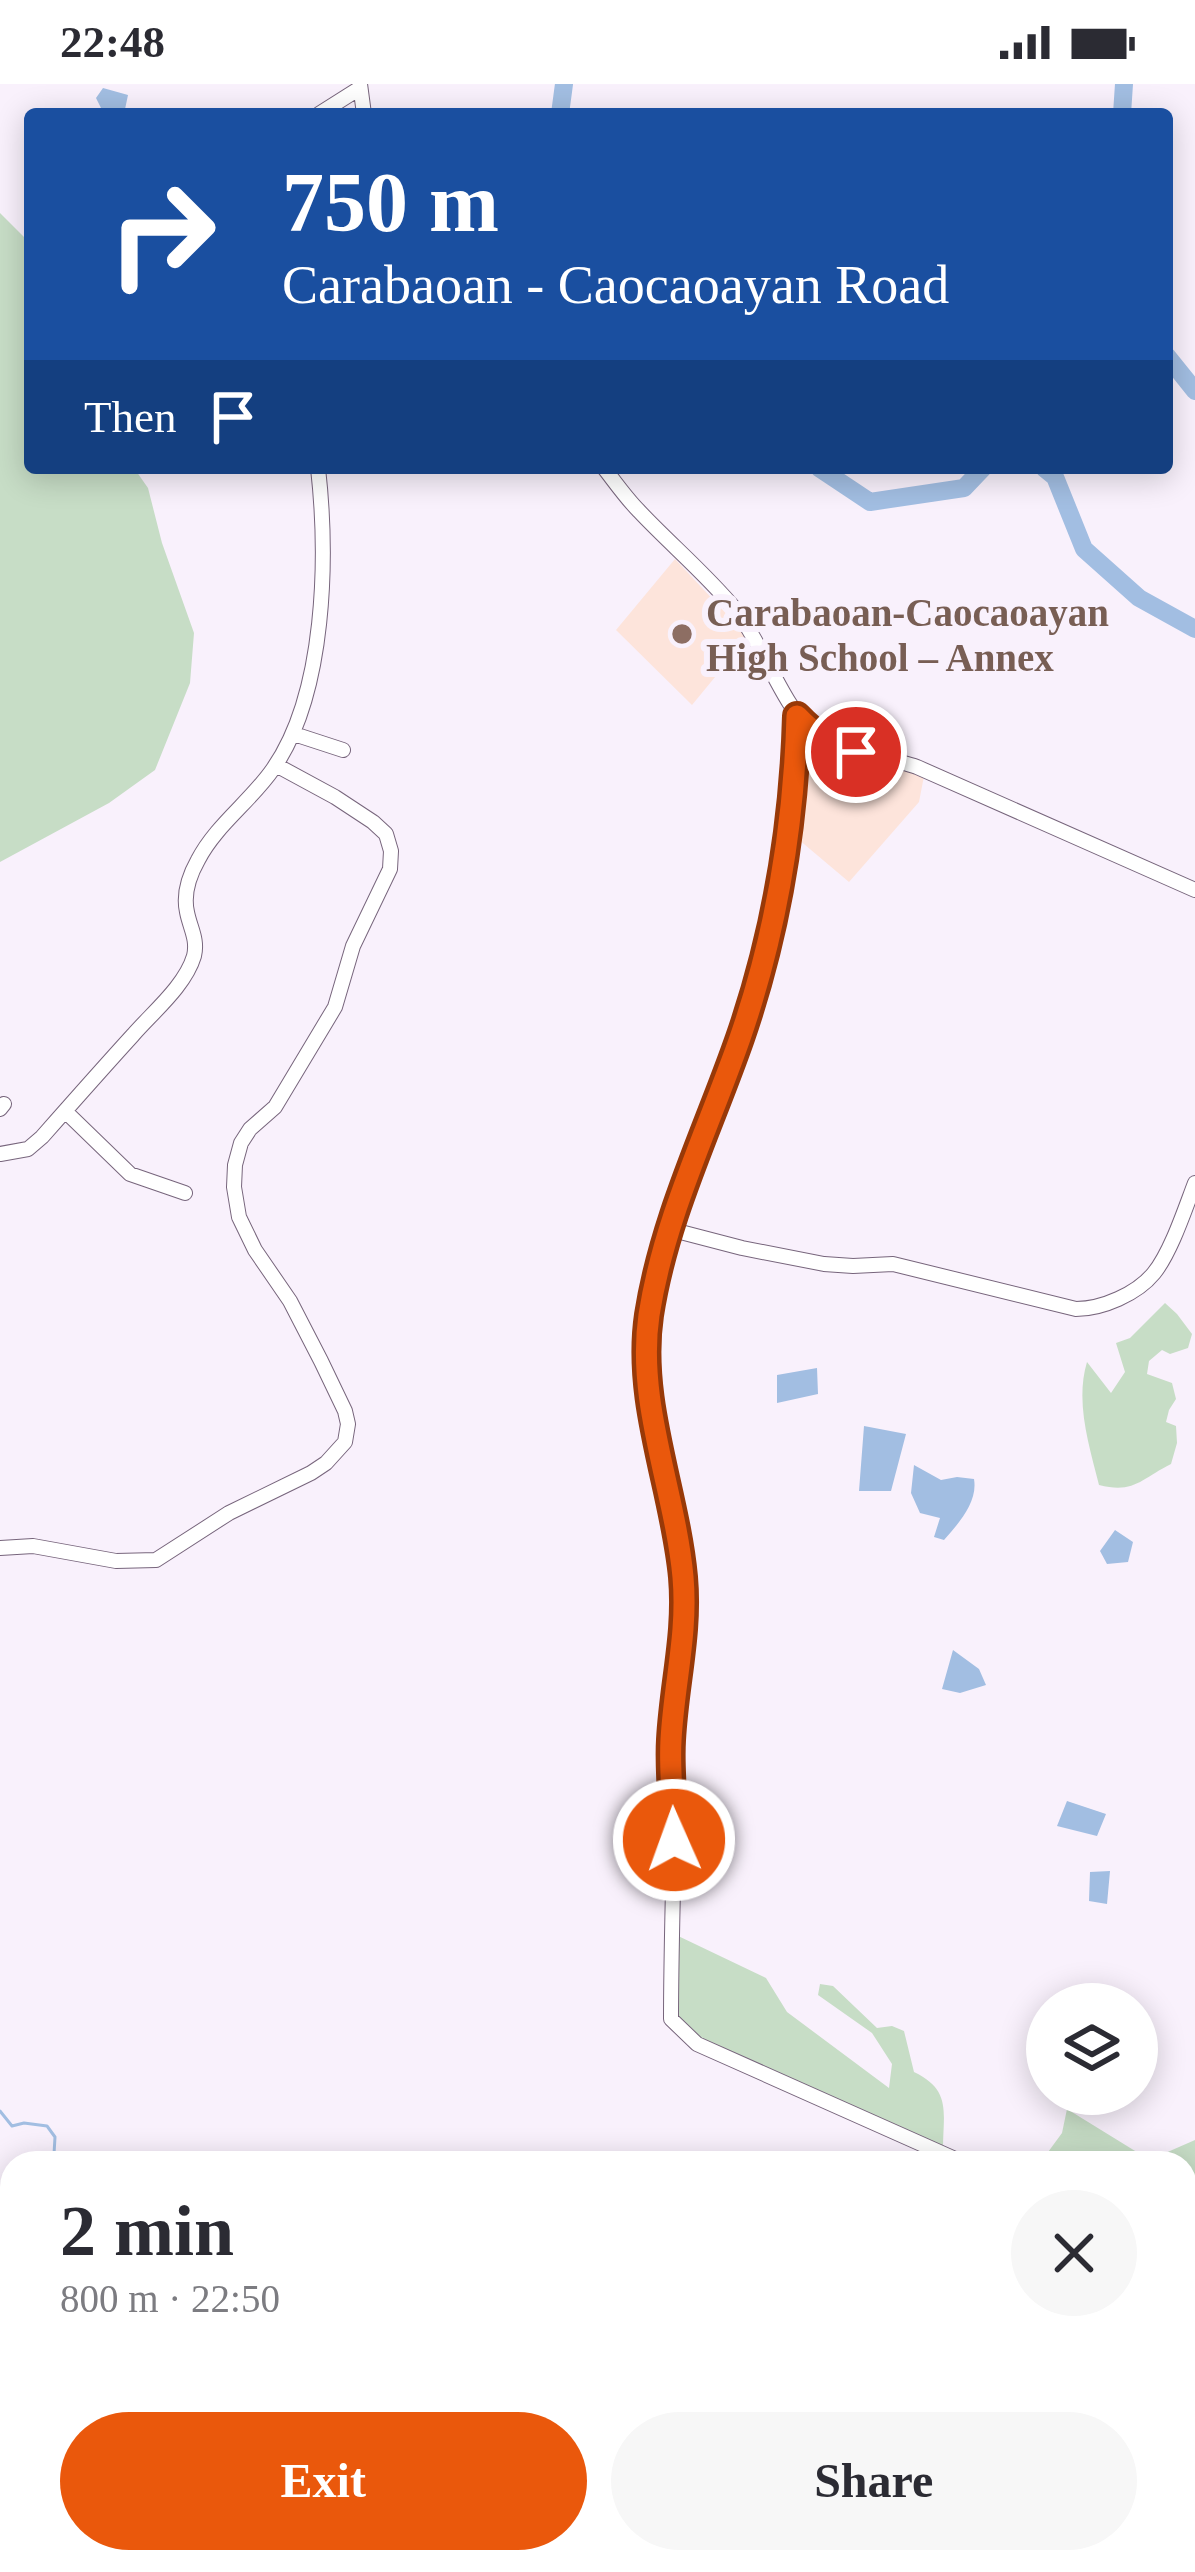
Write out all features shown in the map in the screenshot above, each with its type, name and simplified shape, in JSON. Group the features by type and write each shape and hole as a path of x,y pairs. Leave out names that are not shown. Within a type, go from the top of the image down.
{"street":[{"path":"328,108 360,86"},
{"path":"0,1154 28,1149 42,1137 186,971 193,957 196,939 185,897 189,878 209,842 276,765 294,734 310,687 319,609 319,474"},
{"path":"609,474 734,608 797,716 816,735 837,747 917,766 1195,890"},
{"path":"797,716 790,826 769,931 742,1032 670,1229 647,1339 653,1418 679,1542 685,1609 671,1739 671,2020 698,2044 937,2151"},
{"path":"294,734 343,750"},
{"path":"0,1548 33,1546 116,1561 156,1560 229,1513 311,1473 345,1442 349,1424 321,1361 239,1216 235,1166 241,1143 275,1107 335,1007 353,946 390,868 392,851 386,834 373,822 276,765"},
{"path":"65,1111 130,1174 184,1193"},
{"path":"670,1229 824,1264 893,1264 1076,1309 1094,1309 1141,1284 1156,1270 1195,1183"}],"shaded area":[{"name":"Carabaoan-Caocaoayan High School – Annex","path":"675,559 748,637 692,705 616,630"},
{"path":"806,742 847,758 881,762 924,776 919,802 849,882 798,839"}],"green space":[{"path":"0,213 24,237 24,474 138,474 148,488 194,633 190,683 155,770 109,803 0,862"},
{"path":"1165,1303 1192,1334 1188,1348 1170,1354 1162,1350 1149,1361 1147,1374 1172,1383 1176,1399 1166,1422 1176,1426 1171,1464 1129,1486 1099,1485 1083,1408 1087,1362 1111,1393 1125,1372 1116,1343 1130,1338"},
{"path":"674,1934 766,1978 787,2012 889,2088 892,2064 872,2033 818,1995 820,1984 833,1986 877,2028 892,2026 904,2031 914,2072 935,2087 943,2104 943,2149 699,2042 673,2017"},
{"path":"1066,2115 1077,2115 1135,2151 1049,2151 1062,2133"},
{"path":"1195,2140 1195,2151 1170,2151"}],"water":[{"path":"103,88 128,95 125,108 101,108 96,98"},
{"path":"817,1368 818,1394 777,1403 777,1375"},
{"path":"864,1426 906,1434 891,1491 859,1491"},
{"path":"914,1465 941,1480 974,1479 970,1504 944,1540 934,1537 940,1518 920,1513 911,1493"},
{"path":"1115,1530 1133,1542 1128,1562 1107,1564 1100,1551"},
{"path":"953,1650 979,1669 986,1685 960,1693 942,1689"},
{"path":"1067,1801 1106,1814 1097,1836 1057,1826"},
{"path":"1110,1871 1107,1904 1089,1901 1090,1872"}],"waterway":[{"path":"561,108 564,84"},
{"path":"1122,108 1124,84"},
{"path":"1173,364 1195,391"},
{"path":"828,474 870,502 964,488 977,474"},
{"path":"1051,474 1084,549 1139,598 1195,629"},
{"path":"0,2111 12,2126 47,2126 55,2137 54,2151"}],"place":[{"name":"Carabaoan-Caocaoayan High School – Annex","path":"682,634"}],"route":[{"path":"674,1840 671,1739 685,1609 679,1542 653,1418 647,1339 650,1313 679,1199 742,1032 769,931 790,826 797,716 816,735 856,752"}]}
